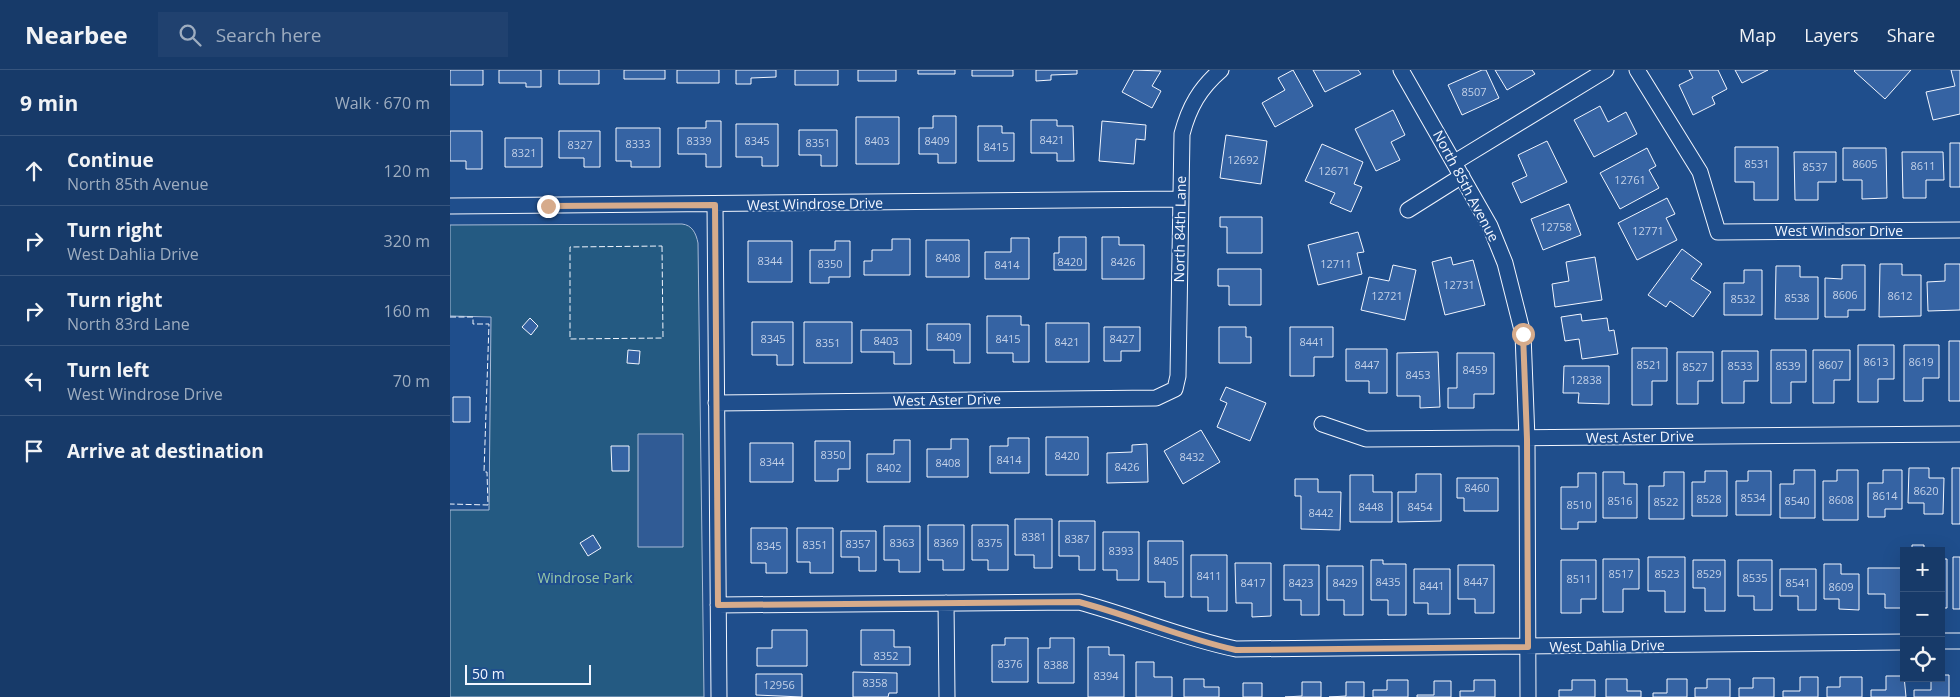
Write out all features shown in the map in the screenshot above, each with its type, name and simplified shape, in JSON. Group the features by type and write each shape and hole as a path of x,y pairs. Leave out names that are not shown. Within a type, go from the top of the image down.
{"street":[{"name":"North 85th Avenue","path":"1401,70 1490,226 1505,263 1523,334 1527,439 1528,697"},
{"path":"1408,210 1459,169 1606,70"},
{"name":"West Windsor Drive","path":"1638,70 1700,172 1718,232 1960,230"},
{"name":"North 84th Lane","path":"1175,390 1178,376 1182,134 1187,116 1196,96 1214,72"},
{"name":"West Windrose Drive","path":"450,206 715,205 1180,199"},
{"path":"715,205 719,697"},
{"name":"West Aster Drive","path":"716,403 1156,398 1175,390"},
{"name":"West Aster Drive","path":"1322,424 1366,440 1960,434"},
{"name":"West Dahlia Drive","path":"718,605 1079,602 1120,613 1202,642 1236,650 1900,642"},
{"path":"946,603 947,697"},
{"path":"1945,641 1960,641"}],"green space":[{"name":"Windrose Park","path":"682,224 693,230 698,243 704,697 450,697 450,510 489,510 491,317 450,316 450,225"}],"shaded area":[{"path":"638,434 683,434 683,547 638,547"}],"building":[{"path":"450,70 483,70 483,85 450,85"},
{"path":"499,70 541,70 541,87 526,87 526,83 499,83"},
{"path":"559,70 599,70 599,84 559,84"},
{"path":"624,70 665,70 665,79 624,79"},
{"path":"677,70 719,70 719,83 677,83"},
{"path":"736,70 776,70 776,77 751,78 751,84 736,84"},
{"path":"795,70 838,70 838,85 795,85"},
{"path":"858,70 896,70 896,81 858,81"},
{"path":"918,70 955,70 955,74 918,74"},
{"path":"972,70 1013,70 1013,76 972,76"},
{"path":"1036,70 1077,70 1077,74 1051,75 1051,80 1036,81"},
{"path":"1134,70 1161,71 1152,86 1161,91 1152,108 1122,92"},
{"path":"1293,70 1313,106 1275,127 1262,103 1285,90 1278,78"},
{"path":"1313,70 1358,70 1361,74 1325,92"},
{"path":"1486,70 1499,98 1462,115 1448,85"},
{"path":"1495,70 1532,70 1535,74 1507,90"},
{"path":"1689,70 1718,70 1727,89 1712,97 1715,104 1693,115 1679,85 1693,78"},
{"path":"1735,70 1768,70 1742,83"},
{"path":"1855,70 1911,70 1885,99"},
{"path":"1951,70 1960,70 1960,114 1933,120 1926,92 1955,86"},
{"path":"1600,106 1608,122 1626,112 1637,134 1594,157 1574,120"},
{"path":"1393,110 1405,135 1391,142 1400,160 1376,171 1355,129"},
{"path":"933,116 956,116 956,163 938,163 938,154 919,154 919,128 933,128"},
{"path":"856,117 899,117 899,164 856,164"},
{"path":"1031,120 1057,120 1057,126 1073,126 1074,161 1057,161 1057,153 1031,153"},
{"path":"706,121 721,121 721,167 706,167 706,154 678,154 678,128 706,128"},
{"path":"1102,121 1146,125 1145,140 1136,139 1134,164 1099,161"},
{"path":"736,124 778,124 778,166 762,166 762,157 736,157"},
{"path":"978,126 1002,126 1002,133 1014,133 1014,161 978,161"},
{"path":"616,128 660,128 660,167 631,167 631,161 616,161"},
{"path":"799,130 837,130 837,166 821,166 821,155 799,155"},
{"path":"450,131 482,131 482,169 466,169 466,161 450,161"},
{"path":"559,131 600,131 600,167 584,167 584,158 559,158"},
{"path":"1226,135 1267,141 1261,184 1220,178"},
{"path":"505,138 542,138 542,167 505,167"},
{"path":"1547,141 1567,182 1521,203 1512,183 1527,176 1518,155"},
{"path":"1950,143 1960,143 1960,187 1950,187"},
{"path":"1322,144 1363,162 1354,184 1362,187 1351,212 1330,203 1335,193 1305,181"},
{"path":"1735,147 1778,147 1778,200 1754,200 1754,182 1735,182"},
{"path":"1647,148 1656,166 1649,170 1659,188 1620,209 1600,173"},
{"path":"1843,148 1886,148 1887,198 1862,199 1862,180 1843,180"},
{"path":"1794,152 1836,152 1836,182 1818,182 1818,200 1795,200"},
{"path":"1902,152 1943,152 1944,180 1926,180 1926,198 1903,198"},
{"path":"1667,198 1675,214 1666,218 1677,240 1637,260 1618,223"},
{"path":"1569,204 1581,235 1543,250 1531,219"},
{"path":"1220,217 1262,217 1262,253 1227,253 1227,227 1220,227"},
{"path":"1358,232 1364,252 1357,253 1362,274 1318,285 1308,245"},
{"path":"1059,237 1086,237 1086,270 1054,270 1054,253 1059,253"},
{"path":"1102,237 1119,237 1119,245 1144,245 1144,279 1102,279"},
{"path":"1011,238 1029,238 1029,279 985,279 985,252 1011,252"},
{"path":"892,239 910,239 910,275 864,275 864,261 872,261 872,250 892,250"},
{"path":"926,240 969,240 969,277 926,277"},
{"path":"748,241 792,241 792,282 748,282"},
{"path":"835,241 850,241 850,277 829,277 829,283 810,283 810,250 835,250"},
{"path":"1682,249 1702,264 1691,279 1711,292 1693,317 1670,301 1666,307 1648,295"},
{"path":"1451,257 1453,265 1473,260 1485,305 1445,315 1432,262"},
{"path":"1595,257 1602,300 1555,307 1552,284 1569,281 1566,262"},
{"path":"1880,264 1902,264 1902,275 1921,275 1921,316 1879,317"},
{"path":"1945,264 1960,264 1960,310 1928,311 1927,282 1945,281"},
{"path":"1393,265 1416,270 1405,320 1361,310 1369,277 1389,281"},
{"path":"1842,265 1865,265 1865,310 1848,310 1848,317 1825,317 1825,278 1842,279"},
{"path":"1776,266 1800,266 1800,277 1818,277 1818,319 1775,319"},
{"path":"1218,269 1261,269 1261,305 1229,305 1229,286 1218,286"},
{"path":"1744,270 1762,270 1762,315 1724,315 1724,283 1744,283"},
{"path":"1581,314 1582,321 1607,318 1609,331 1614,330 1618,354 1582,359 1579,339 1565,341 1561,317"},
{"path":"987,316 1021,316 1021,325 1029,325 1029,362 1013,362 1013,353 987,353"},
{"path":"530,318 538,326 531,335 522,327"},
{"path":"752,322 793,322 793,365 777,365 777,355 752,355"},
{"path":"804,322 852,322 852,363 804,363"},
{"path":"1046,323 1089,323 1089,362 1046,362"},
{"path":"927,324 970,324 970,363 954,363 954,350 927,350"},
{"path":"1104,327 1140,327 1140,351 1121,351 1121,361 1104,361"},
{"path":"1219,327 1246,327 1246,337 1251,337 1251,363 1219,363"},
{"path":"1290,327 1333,327 1333,357 1314,357 1314,376 1290,376"},
{"path":"861,330 911,330 911,364 894,364 894,352 861,352"},
{"path":"1949,341 1960,341 1960,401 1949,401"},
{"path":"1858,345 1894,345 1894,379 1878,379 1878,402 1858,402"},
{"path":"1904,345 1939,345 1939,378 1923,378 1923,401 1904,401"},
{"path":"1632,348 1667,348 1667,381 1652,381 1652,405 1632,405"},
{"path":"1346,349 1387,349 1387,393 1369,393 1369,381 1346,381"},
{"path":"628,350 640,351 639,364 627,363"},
{"path":"1771,350 1806,350 1806,382 1791,382 1791,403 1771,403"},
{"path":"1813,350 1850,350 1850,380 1834,380 1834,403 1813,403"},
{"path":"1722,351 1758,351 1758,381 1744,381 1744,403 1722,403"},
{"path":"1438,352 1440,407 1420,408 1420,396 1397,396 1397,353"},
{"path":"1677,352 1713,352 1713,381 1698,381 1698,404 1677,404"},
{"path":"1457,353 1494,353 1494,394 1474,394 1474,408 1448,408 1448,388 1457,388"},
{"path":"1564,366 1609,366 1609,404 1578,403 1579,393 1563,393"},
{"path":"1226,387 1266,403 1250,441 1217,427 1227,403 1220,400"},
{"path":"453,397 470,397 470,422 453,422"},
{"path":"1201,430 1220,462 1183,484 1164,451"},
{"path":"1046,437 1088,437 1088,475 1046,475"},
{"path":"1008,438 1029,438 1029,473 990,473 990,446 1008,446"},
{"path":"951,439 968,439 968,477 927,477 927,449 951,449"},
{"path":"894,440 910,440 910,482 867,482 867,454 894,454"},
{"path":"815,441 850,441 850,469 838,469 838,481 815,481"},
{"path":"750,443 793,443 793,482 750,482"},
{"path":"1147,444 1148,482 1107,483 1107,453 1132,452 1132,445"},
{"path":"611,446 629,446 629,471 612,471"},
{"path":"1909,468 1929,468 1929,478 1944,478 1943,514 1924,514 1924,503 1908,503"},
{"path":"1952,468 1960,468 1960,524 1952,524"},
{"path":"1794,470 1815,470 1815,518 1780,518 1780,484 1794,484"},
{"path":"1837,470 1858,470 1858,520 1823,520 1823,481 1837,481"},
{"path":"1883,470 1902,470 1902,509 1885,509 1885,517 1868,517 1868,483 1883,483"},
{"path":"1705,471 1727,471 1727,516 1692,516 1692,482 1705,482"},
{"path":"1748,471 1771,471 1771,515 1736,515 1736,481 1748,481"},
{"path":"1603,472 1624,472 1624,484 1637,484 1637,518 1603,518"},
{"path":"1664,472 1684,472 1684,519 1649,519 1649,486 1664,486"},
{"path":"1578,473 1596,473 1596,522 1578,522 1578,529 1561,529 1561,487 1578,487"},
{"path":"1416,474 1441,474 1441,521 1398,522 1398,492 1416,492"},
{"path":"1350,475 1373,475 1373,492 1392,492 1392,522 1350,522"},
{"path":"1457,478 1498,478 1498,511 1464,511 1464,498 1457,498"},
{"path":"1295,479 1318,479 1318,492 1341,492 1340,530 1301,529 1301,496 1295,496"},
{"path":"1015,519 1052,519 1052,568 1034,568 1034,555 1015,555"},
{"path":"1059,521 1095,521 1095,570 1079,570 1079,556 1059,556"},
{"path":"928,525 964,525 964,570 943,570 943,560 928,560"},
{"path":"972,525 1008,525 1008,570 988,570 988,560 972,560"},
{"path":"884,526 920,526 920,572 899,572 899,560 884,560"},
{"path":"751,528 787,528 787,573 766,573 766,563 751,563"},
{"path":"797,528 833,528 833,573 810,573 810,562 797,562"},
{"path":"841,531 876,531 876,571 859,571 859,557 841,557"},
{"path":"1103,532 1139,532 1139,580 1117,580 1117,570 1103,570"},
{"path":"593,535 601,548 588,556 580,543"},
{"path":"1148,541 1183,541 1183,597 1165,597 1165,582 1148,582"},
{"path":"1912,545 1924,545 1924,547 1912,547"},
{"path":"1191,555 1227,555 1227,611 1208,611 1208,597 1191,597"},
{"path":"1648,557 1685,557 1685,612 1665,612 1665,591 1648,591"},
{"path":"1953,557 1960,557 1960,609 1953,609"},
{"path":"1603,559 1639,559 1639,589 1623,589 1623,612 1603,612"},
{"path":"1945,559 1947,559 1947,608 1945,608"},
{"path":"1371,560 1383,560 1383,564 1406,564 1406,615 1388,615 1388,600 1371,600"},
{"path":"1561,560 1596,560 1596,599 1581,599 1581,613 1561,613"},
{"path":"1693,560 1725,560 1725,611 1705,611 1705,588 1693,588"},
{"path":"1738,560 1772,560 1772,610 1754,610 1754,596 1738,596"},
{"path":"1235,563 1271,563 1271,616 1252,617 1252,603 1236,603"},
{"path":"1824,564 1841,564 1841,574 1859,574 1859,610 1839,609 1839,599 1824,599"},
{"path":"1284,565 1319,565 1319,615 1301,615 1301,600 1284,600"},
{"path":"1458,565 1494,565 1494,613 1475,613 1475,599 1458,599"},
{"path":"1327,566 1363,566 1363,615 1344,615 1344,600 1327,600"},
{"path":"1868,568 1900,568 1900,608 1885,608 1885,594 1868,594"},
{"path":"1414,569 1450,569 1450,614 1428,614 1428,603 1414,603"},
{"path":"1780,569 1816,569 1816,610 1798,610 1798,596 1780,596"},
{"path":"772,630 807,630 807,666 757,666 757,648 772,648"},
{"path":"861,630 894,630 894,647 910,647 910,665 861,665"},
{"path":"1005,638 1028,638 1028,682 992,682 992,645 1005,645"},
{"path":"1050,638 1074,638 1074,683 1038,683 1038,648 1050,648"},
{"path":"1088,647 1109,647 1109,655 1124,655 1124,697 1088,697"},
{"path":"1136,662 1154,662 1154,677 1172,677 1172,697 1136,697"},
{"path":"853,672 897,673 897,693 889,693 888,697 853,697"},
{"path":"756,674 802,674 802,697 756,695"},
{"path":"1945,675 1949,675 1949,697 1914,697 1914,690 1931,690 1931,682 1945,682"},
{"path":"1886,676 1900,676 1900,682 1905,682 1906,697 1871,697 1871,690 1886,690"},
{"path":"1800,677 1818,677 1818,697 1783,697 1783,691 1800,691"},
{"path":"1840,677 1862,677 1862,697 1827,697 1827,687 1840,687"},
{"path":"1753,678 1774,678 1774,697 1739,697 1739,688 1753,688"},
{"path":"1184,679 1204,679 1204,687 1219,687 1219,697 1184,697"},
{"path":"1606,679 1627,679 1627,691 1641,691 1641,697 1606,697"},
{"path":"1667,679 1687,679 1687,697 1653,697 1653,693 1667,693"},
{"path":"1707,679 1730,679 1730,697 1695,697 1695,688 1707,688"},
{"path":"1387,680 1408,680 1408,697 1373,697 1373,690 1387,690"},
{"path":"1474,680 1495,680 1495,697 1460,697 1460,691 1474,691"},
{"path":"1572,680 1595,680 1595,697 1559,697 1559,690 1572,690"},
{"path":"1434,681 1451,681 1451,697 1417,697 1417,695 1434,695"},
{"path":"1302,682 1321,682 1321,697 1285,697 1302,696"},
{"path":"1346,682 1364,682 1364,697 1329,697 1346,696"},
{"path":"1243,683 1262,683 1262,697 1243,697"}],"fence":[{"path":"662,246 663,338 570,339 570,247 662,246"},
{"path":"450,317 473,317 473,324 489,324 484,472 487,472 488,505 450,504"}],"route":[{"path":"548,206 715,205 718,605 1079,602 1120,613 1202,642 1236,650 1528,647 1527,439 1523,334"}]}
